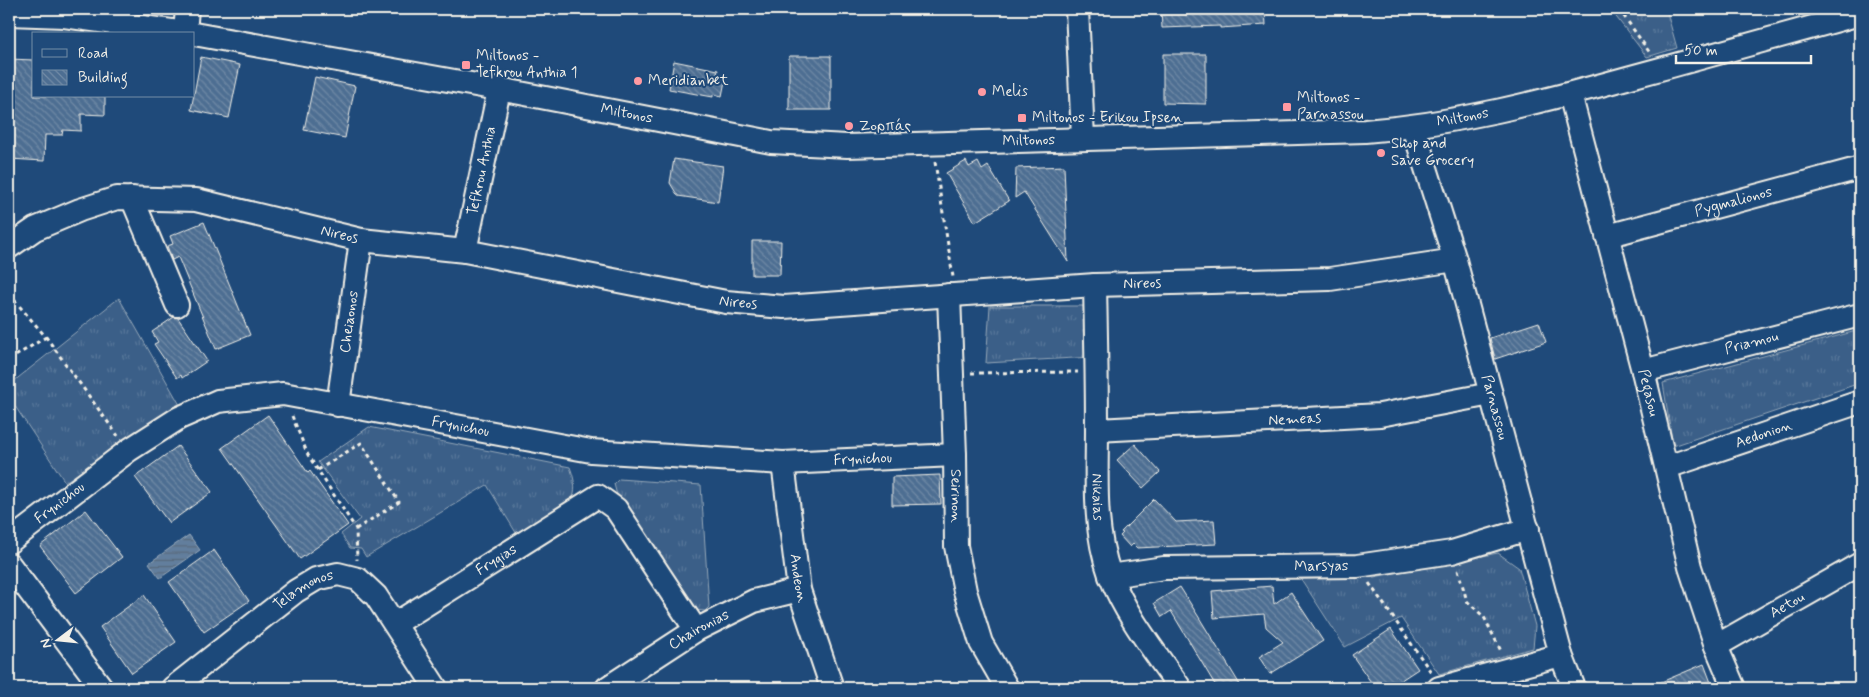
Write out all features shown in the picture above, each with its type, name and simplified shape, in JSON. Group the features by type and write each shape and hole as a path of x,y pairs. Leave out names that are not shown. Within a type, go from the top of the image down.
{"street":[{"path":"187,9 190,32"},
{"path":"1077,9 1083,138"},
{"name":"Miltonos","path":"9,14 63,12 184,32"},
{"name":"Miltonos","path":"195,34 771,142 847,146 1365,131 1413,127 1474,117 1570,94 1860,14"},
{"name":"Tefkrou Anthia","path":"465,251 499,90"},
{"name":"Pegasou","path":"1570,94 1644,371 1690,568 1716,646 1734,688"},
{"name":"Parnassou","path":"1413,127 1455,260 1561,655 1574,688"},
{"name":"Pygmalionos","path":"1607,236 1860,168"},
{"name":"Nireos","path":"9,246 35,229 80,210 117,198 196,200 361,240 465,251 726,302 784,307 1095,285 1330,280 1455,260"},
{"path":"132,198 177,305"},
{"name":"Cheiaonos","path":"338,405 361,240"},
{"name":"Nikaias","path":"1095,285 1097,430 1095,488 1099,534 1110,576 1126,608 1180,688"},
{"name":"Seirinon","path":"952,295 956,546 965,591 981,644 1006,688"},
{"name":"Priamou","path":"1644,371 1860,315"},
{"name":"Frynichou","path":"9,542 129,450 179,418 218,401 283,394 591,451 783,463 955,455"},
{"name":"Nemeas","path":"1097,430 1380,415 1491,394"},
{"name":"Aedonion","path":"1667,466 1860,402"},
{"name":"Andeon","path":"783,463 799,590 832,688"},
{"name":"Frygias","path":"396,624 598,496 616,509 696,630"},
{"name":"Marsyas","path":"1110,576 1164,568 1357,566 1452,552 1528,529"},
{"path":"9,564 102,688"},
{"name":"Aetou","path":"1716,646 1860,564"},
{"name":"Telamonos","path":"173,688 296,590 316,579 338,574 358,579 376,596 436,688"},
{"name":"Chaironias","path":"607,688 696,630 754,601 799,590"},
{"path":"1440,687 1561,655"}],"path":[{"path":"1618,9 1662,69"},
{"path":"932,143 952,295"},
{"path":"9,294 46,337 129,450"},
{"path":"9,360 46,337"},
{"path":"952,373 1096,372"},
{"path":"283,394 308,455 356,530 358,579"},
{"path":"318,470 361,443 399,502 356,530"},
{"path":"1452,552 1467,601 1484,617 1509,668"},
{"path":"1357,566 1440,687"}],"green space":[{"path":"1610,9 1666,9 1677,48 1647,57"},
{"path":"119,298 180,405 65,482 9,397 9,385"},
{"path":"990,306 1086,306 1092,357 986,363"},
{"path":"1860,330 1860,383 1673,446 1663,383"},
{"path":"369,427 570,467 575,491 571,499 558,511 518,536 487,485 366,557 361,549 350,548 341,534 360,519 318,462"},
{"path":"619,479 701,485 709,607 705,611 696,610 618,499 614,484"},
{"path":"1498,553 1519,568 1535,626 1533,648 1439,674 1401,618 1345,647 1301,579 1374,577"}],"shaded area":[{"path":"189,535 200,550 160,578 149,563"}],"building":[{"path":"1161,9 1265,9 1266,25 1220,28 1220,26 1162,28"},
{"path":"1163,54 1206,54 1206,104 1163,103"},
{"path":"789,56 831,56 831,110 789,110"},
{"path":"201,57 240,65 229,118 191,110 193,98 195,98"},
{"path":"9,59 32,60 32,98 105,98 105,115 81,114 81,131 63,130 62,135 45,135 44,161 9,159"},
{"path":"674,61 718,70 717,74 726,76 722,96 713,94 713,97 669,89"},
{"path":"315,77 355,86 345,138 304,130"},
{"path":"674,159 723,166 718,202 678,196 670,183"},
{"path":"966,161 969,167 978,162 982,170 988,166 1009,201 975,222 946,173"},
{"path":"1064,166 1068,262 1024,192 1015,198 1016,168"},
{"path":"204,222 250,335 216,349 178,257 172,260 167,246 173,244 170,236"},
{"path":"752,241 781,241 780,275 752,275"},
{"path":"174,317 178,318 207,361 182,378 181,375 177,378 154,344 158,342 152,332"},
{"path":"1539,322 1546,342 1495,359 1490,338"},
{"path":"268,415 308,473 310,471 348,525 300,559 222,448"},
{"path":"1135,444 1160,472 1143,488 1117,460"},
{"path":"178,446 212,492 169,523 135,477"},
{"path":"940,475 941,504 892,505 892,477"},
{"path":"1154,499 1176,522 1214,520 1216,544 1137,548 1133,544 1130,547 1120,536 1123,533 1121,532"},
{"path":"86,510 122,557 76,593 40,546"},
{"path":"214,550 249,601 204,632 169,582"},
{"path":"1272,586 1274,604 1291,592 1323,641 1270,674 1259,657 1283,642 1266,627 1264,614 1214,618 1212,591"},
{"path":"1180,587 1242,688 1217,688 1171,611 1162,617 1154,603"},
{"path":"144,595 176,642 132,673 100,627"},
{"path":"1391,629 1418,669 1389,688 1375,688 1352,655"},
{"path":"1704,664 1713,688 1647,688"}],"place":[{"name":"Miltonos - Tefkrou Anthia 1","path":"466,65"},
{"name":"Meridianbet","path":"638,81"},
{"name":"Melis","path":"982,92"},
{"name":"Miltonos - Parnassou","path":"1287,107"},
{"name":"Miltonos - Erikou Ipsen","path":"1022,118"},
{"name":"Ζορπάς","path":"849,126"},
{"name":"Shop and Save Grocery","path":"1381,153"}]}
